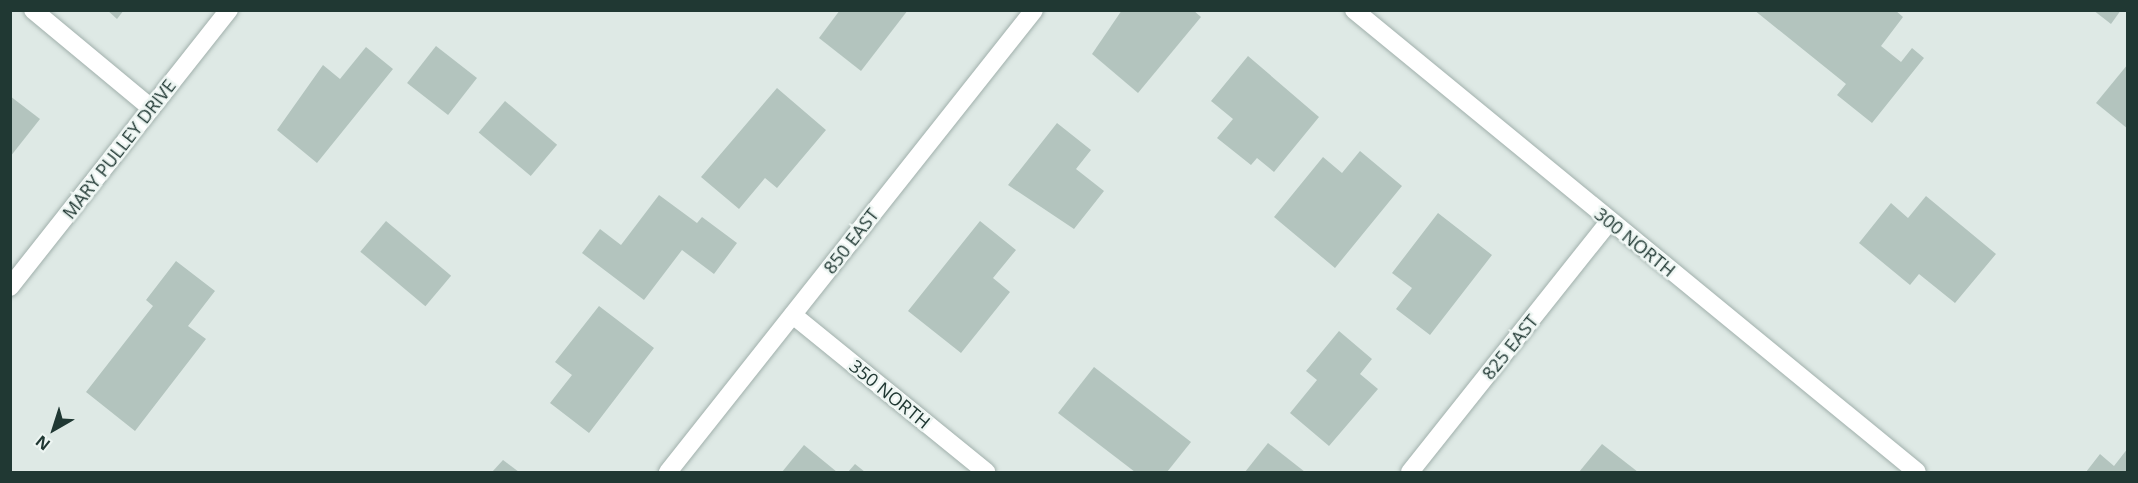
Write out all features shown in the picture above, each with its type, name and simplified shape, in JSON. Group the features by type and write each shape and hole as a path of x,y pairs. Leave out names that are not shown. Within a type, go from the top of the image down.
{"street":[{"path":"33,10 151,108"},
{"name":"MARY PULLEY DRIVE","path":"10,287 229,10"},
{"name":"850 EAST","path":"668,472 1034,10"},
{"name":"300 NORTH","path":"1354,10 1917,472"},
{"name":"825 EAST","path":"1410,472 1610,221"},
{"name":"350 NORTH","path":"793,315 986,472"}],"building":[{"path":"107,10 124,10 117,19"},
{"path":"840,10 908,10 861,71 819,38"},
{"path":"1122,10 1193,10 1201,17 1138,93 1092,54"},
{"path":"1754,10 1895,10 1903,17 1881,46 1901,62 1912,48 1924,58 1872,123 1837,95 1846,84"},
{"path":"2093,10 2121,10 2111,24"},
{"path":"436,46 477,78 448,115 407,83"},
{"path":"366,47 393,69 317,163 277,130 323,65 340,79"},
{"path":"1248,56 1319,117 1274,172 1257,158 1251,165 1217,138 1233,119 1211,101"},
{"path":"2128,64 2128,129 2096,103"},
{"path":"777,88 826,130 777,188 765,178 739,209 701,177"},
{"path":"10,96 40,119 10,157"},
{"path":"505,101 557,145 531,176 479,132"},
{"path":"1057,123 1091,150 1076,169 1104,191 1074,229 1008,185"},
{"path":"1360,151 1402,186 1335,268 1274,217 1323,157 1342,173"},
{"path":"659,195 697,223 702,217 737,243 714,274 682,250 644,300 582,253 600,229 621,245"},
{"path":"1926,196 1996,254 1955,303 1919,274 1910,285 1859,243 1891,203 1908,218"},
{"path":"1438,213 1492,255 1430,335 1396,309 1412,288 1392,273"},
{"path":"386,221 451,276 425,306 360,252"},
{"path":"980,221 1016,250 993,278 1010,292 961,353 908,311"},
{"path":"176,261 215,291 188,326 206,339 135,431 86,392 153,306 146,300"},
{"path":"599,306 654,348 589,433 550,403 572,375 555,362"},
{"path":"1339,331 1372,359 1360,374 1378,389 1329,446 1290,413 1317,380 1306,371"},
{"path":"1094,367 1191,442 1167,472 1135,472 1058,413"},
{"path":"1268,443 1305,472 1245,472"},
{"path":"1602,444 1638,472 1579,472"},
{"path":"804,445 837,472 782,472"},
{"path":"2128,448 2128,472 2086,472 2100,454 2114,466"},
{"path":"503,460 519,472 492,472"},
{"path":"855,464 865,472 848,472"}]}
